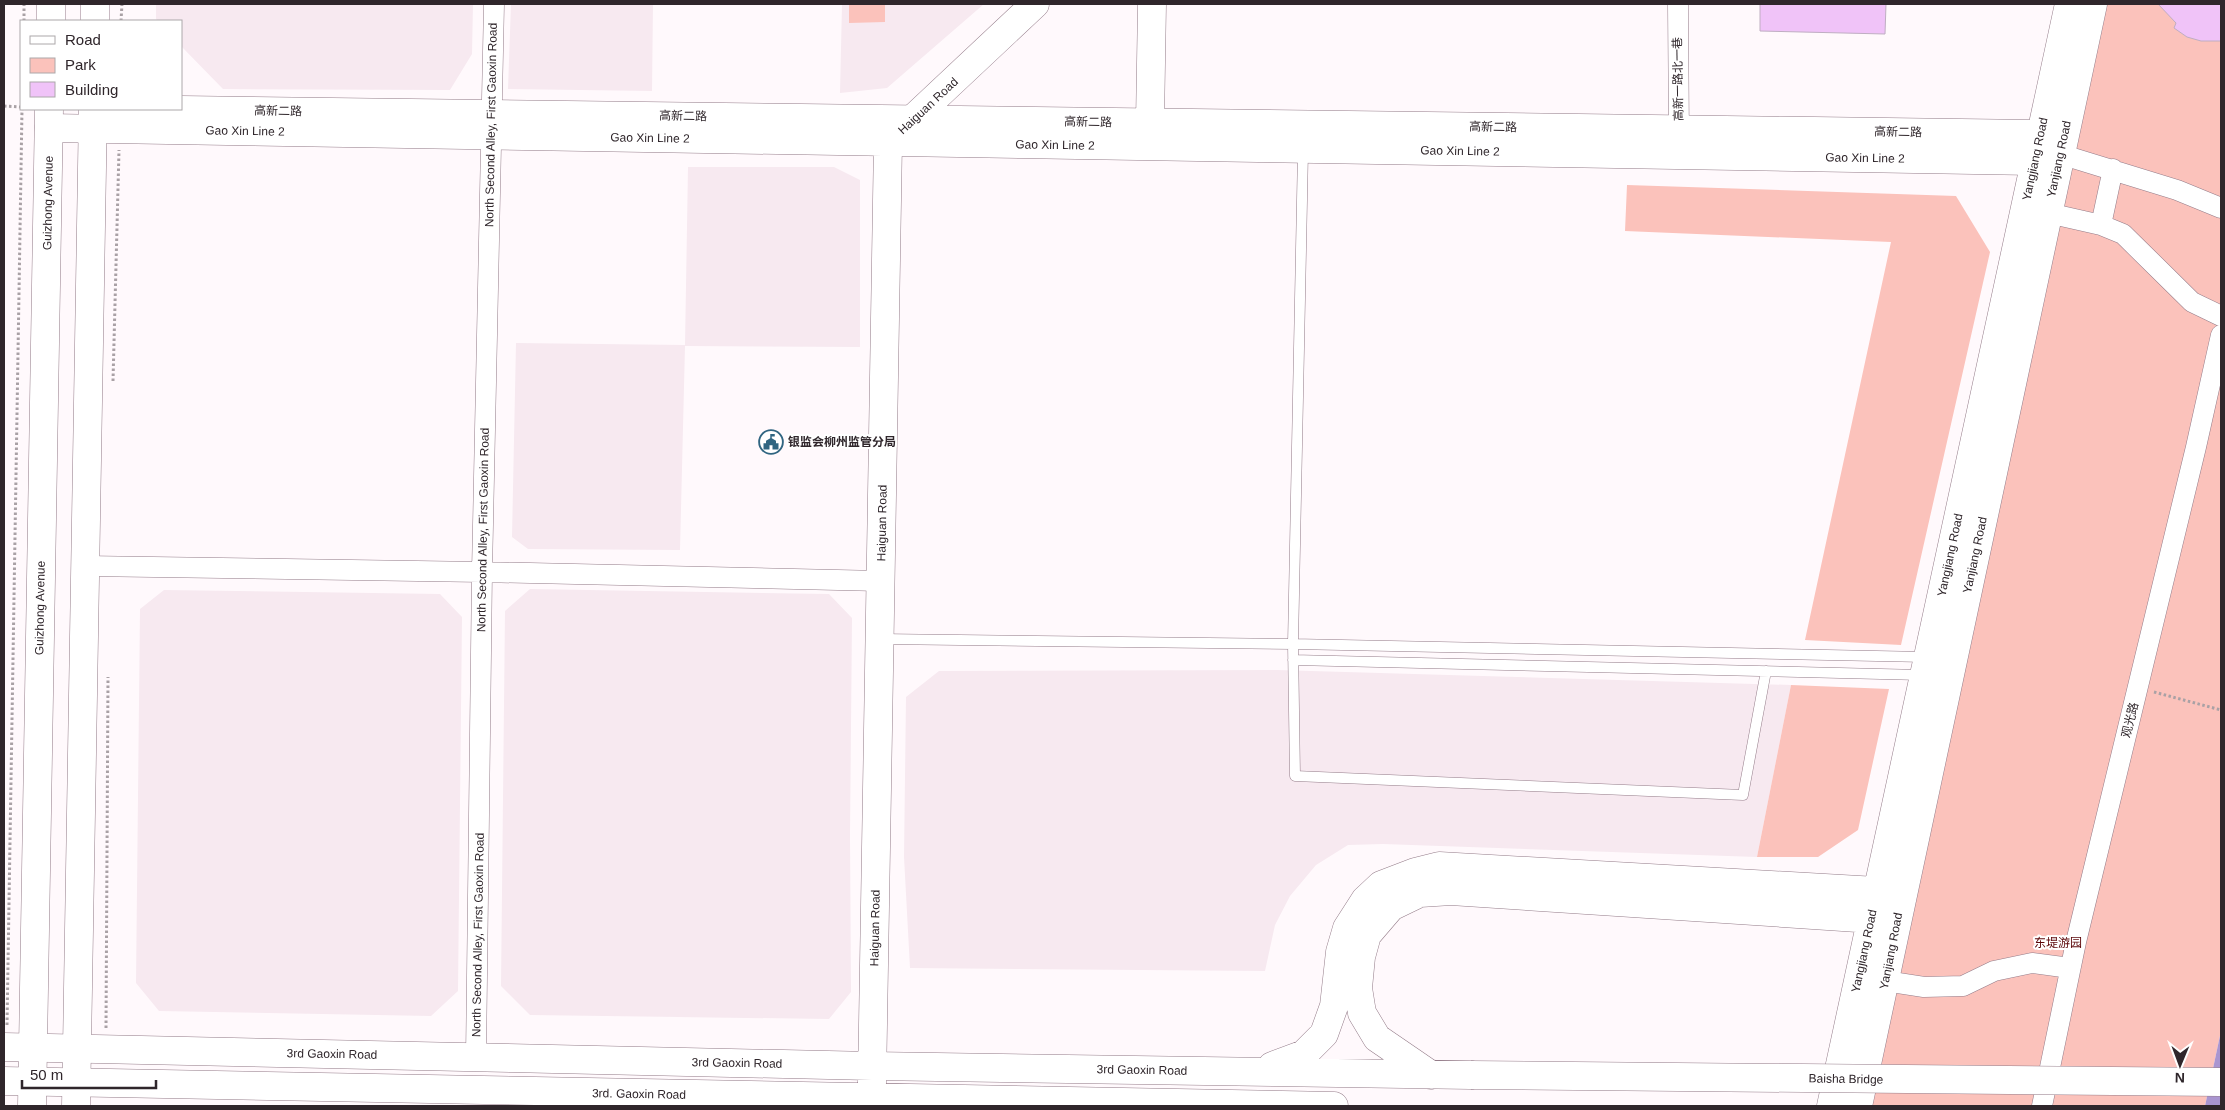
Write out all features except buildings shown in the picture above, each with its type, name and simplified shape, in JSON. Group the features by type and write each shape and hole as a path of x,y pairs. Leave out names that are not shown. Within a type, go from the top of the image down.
{"main road":[{"path":"51,4 51,20"},
{"path":"95,4 95,20"},
{"name":"Haiguan Road","path":"872,1102 888,142 1036,4"},
{"path":"1137,4 1142,122"},
{"path":"1142,122 1152,4"},
{"name":"Yangjiang Road","path":"1830,1106 1884,920 1926,666 2047,157 2040,134 2069,4"},
{"name":"Yanjiang Road","path":"1890,891 2048,213 2047,157 2093,4"},
{"name":"Gao Xin Line 2","path":"49,118 491,124 888,142 1303,136 1679,142 2047,157"},
{"name":"Guizhong Avenue","path":"32,1094 14,1048 49,118"},
{"path":"76,1094 85,566 103,119"},
{"name":"高新二路","path":"491,124 914,119 1142,122 1303,136"},
{"name":"高新二路","path":"1679,142 2040,134"},
{"path":"1257,1072 1304,1054 1324,1034 1334,1006 1340,952 1347,928 1365,900 1381,884 1415,872 1439,866 1890,891"},
{"path":"1431,1075 1377,1038 1362,1013 1358,988 1361,957 1368,935 1391,907 1420,893 1451,890 1884,920"},
{"name":"Yanjiang Road","path":"1858,1106 1885,980 1884,920"},
{"name":"3rd Gaoxin Road","path":"14,1048 872,1066 1471,1075"},
{"name":"Baisha Bridge","path":"1471,1075 2221,1082"},
{"name":"3rd. Gaoxin Road","path":"4,1081 32,1094 569,1096 872,1102 1334,1106"}],"street":[{"name":"North Second Alley, First Gaoxin Road","path":"476,1057 482,572 494,4"},
{"name":"高新一路北一巷","path":"1678,4 1679,142"},
{"path":"2047,157 2113,169 2178,190 2221,208"},
{"path":"2101,225 2113,169"},
{"path":"2048,213 2101,225 2123,234 2192,302 2221,316"},
{"name":"观光路","path":"2042,1106 2070,968 2194,456 2221,335"},
{"path":"85,566 482,572 881,582"},
{"path":"1885,980 1924,987 1963,986 1994,970 2032,962 2070,968"}],"lane":[{"path":"1303,136 1293,644 1295,776 1743,795 1766,671"},
{"path":"880,639 1293,644 1926,666"},
{"path":"1294,660 1766,671 1926,666"}],"path":[{"path":"24,4 24,20"},
{"path":"121,20 122,4"},
{"path":"4,106 20,108"},
{"path":"14,1048 22,110"},
{"path":"103,119 113,388"},
{"path":"106,1050 108,675"},
{"path":"2138,688 2221,710"}],"shaded area":[{"path":"156,4 473,4 472,54 450,90 223,89 182,47 182,20 156,19"},
{"path":"511,4 653,4 652,91 508,89"},
{"path":"842,4 984,4 887,88 840,93"},
{"path":"688,167 834,167 860,180 860,347 685,346 680,550 528,549 512,537 516,343 685,345"},
{"path":"530,589 829,594 852,618 851,992 829,1019 530,1015 501,986 505,611"},
{"path":"164,590 440,594 462,617 458,991 431,1016 159,1011 136,983 140,609"},
{"path":"1277,670 1791,685 1757,857 1383,844 1348,845 1316,865 1290,896 1275,925 1265,971 910,968 904,857 906,697 939,671"},
{"path":"2221,1031 2221,1106 2205,1106"}],"green space":[{"path":"849,4 885,4 885,22 849,23"},
{"name":"东堤游园","path":"2093,4 2221,4 2221,1031 2205,1106 1858,1106"},
{"path":"1627,185 1956,196 1990,252 1901,645 1805,640 1891,242 1625,231"},
{"path":"1791,685 1889,689 1858,830 1818,857 1757,857"}],"place":[{"name":"银监会柳州监管分局","path":"771,442"}]}
